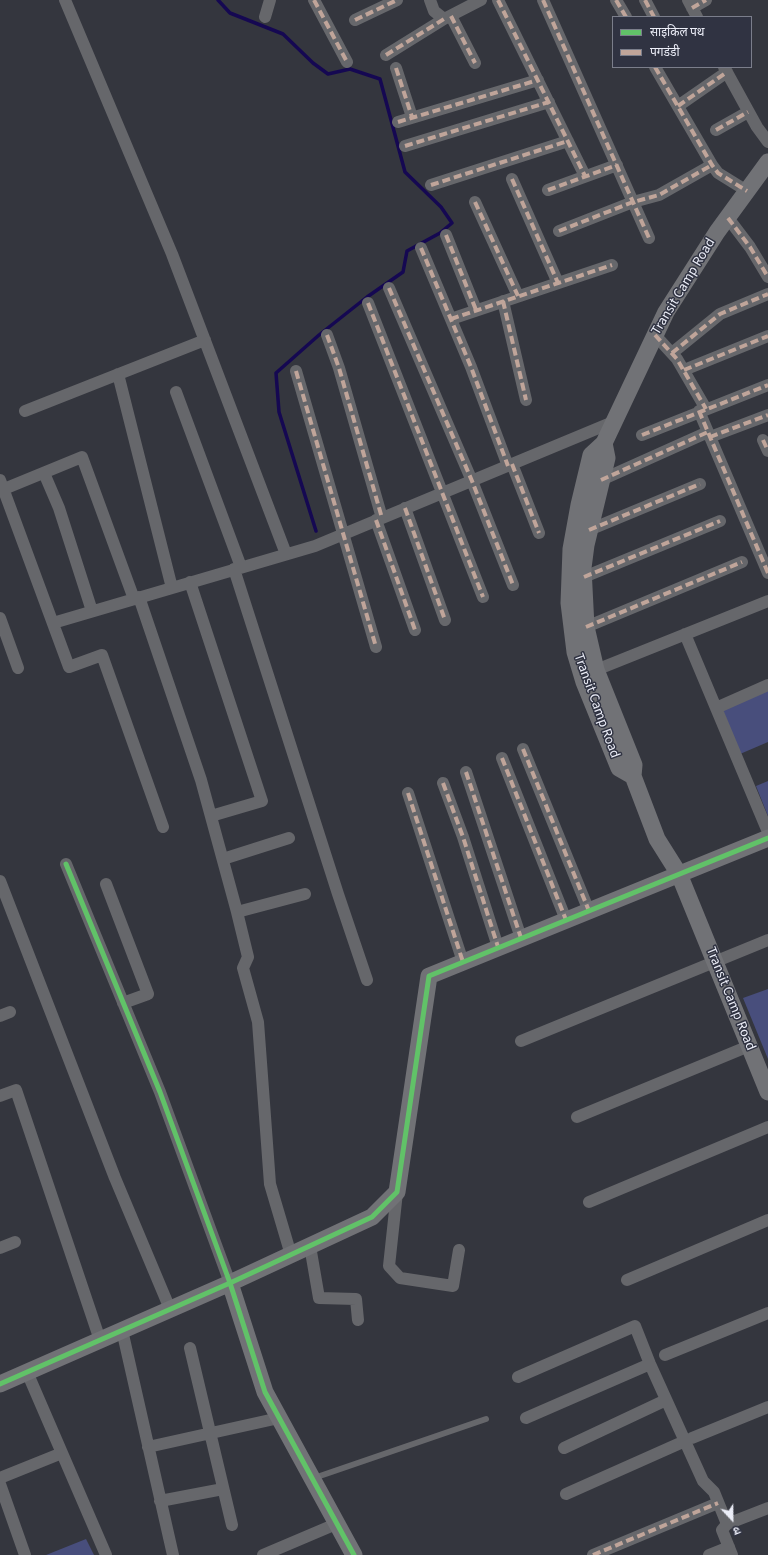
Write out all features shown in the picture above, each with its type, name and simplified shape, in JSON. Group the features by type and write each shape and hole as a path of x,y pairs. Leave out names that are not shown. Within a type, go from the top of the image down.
{"street":[{"path":"66,0 172,254 286,554"},
{"path":"265,17 270,0"},
{"path":"314,0 346,62"},
{"path":"355,20 397,0"},
{"path":"430,0 434,11 447,18 474,63"},
{"path":"498,0 585,176"},
{"path":"543,0 649,238"},
{"path":"616,0 625,16"},
{"path":"645,0 653,16"},
{"path":"692,8 706,0"},
{"path":"386,55 478,1"},
{"path":"396,68 412,117"},
{"path":"656,68 712,165 718,173 747,191"},
{"path":"678,106 725,70 756,127 768,142"},
{"path":"398,122 538,80"},
{"path":"405,146 549,102"},
{"path":"716,130 748,112"},
{"path":"431,185 568,141"},
{"name":"Transit Camp Road","path":"768,162 728,218 666,312 604,443 591,455 579,505 571,549 570,602 572,628 590,664 634,765 633,776 657,839 679,874 768,1092"},
{"path":"548,190 617,164"},
{"path":"559,231 633,202 659,195 712,165"},
{"path":"512,179 558,283"},
{"path":"475,202 518,296"},
{"path":"728,218 750,246 768,277"},
{"path":"446,235 476,310"},
{"path":"421,248 539,533"},
{"path":"451,319 612,265"},
{"path":"389,288 472,481 513,584"},
{"path":"672,353 720,314 768,294"},
{"path":"503,301 526,400"},
{"path":"368,303 483,597"},
{"path":"327,335 339,368 379,519 415,630"},
{"path":"655,335 672,353 684,370 703,410 709,434 768,573"},
{"path":"684,370 768,336"},
{"path":"25,411 205,340"},
{"path":"296,371 342,535 376,647"},
{"path":"118,374 172,588"},
{"path":"642,435 768,385"},
{"path":"176,392 237,568 336,887 367,980"},
{"path":"601,480 709,434 768,415"},
{"path":"53,622 315,546 613,422"},
{"name":"Transit Camp Road","path":"590,664 586,627 584,577 586,545 607,458 604,443"},
{"path":"163,827 102,655 69,668 2,484 44,472 82,457 137,598 201,780 248,957 243,968 258,1022 270,1184 291,1255"},
{"path":"44,472 59,508 92,611"},
{"path":"589,530 700,484"},
{"path":"405,508 445,620"},
{"path":"584,577 720,521"},
{"path":"586,627 742,562"},
{"path":"190,582 262,801 211,816"},
{"path":"590,664 685,634 768,601"},
{"path":"0,618 18,668"},
{"path":"685,634 768,832"},
{"path":"716,708 768,685"},
{"path":"524,749 589,911"},
{"path":"502,758 566,920"},
{"path":"466,772 521,938"},
{"path":"443,783 498,947"},
{"path":"408,793 463,962"},
{"path":"223,859 289,838"},
{"path":"459,1250 453,1286 400,1278 389,1266 397,1192 429,976 768,838"},
{"path":"66,864 160,1092 230,1283 265,1392 354,1555"},
{"path":"0,881 115,1178 170,1309"},
{"path":"106,884 148,994 123,1002"},
{"path":"237,912 305,894"},
{"path":"521,1041 768,940"},
{"path":"577,1117 749,1046"},
{"path":"0,1096 16,1090 100,1340"},
{"path":"589,1202 768,1127"},
{"path":"1,1381 27,1372 230,1283 372,1217 397,1192"},
{"path":"627,1280 768,1220"},
{"path":"0,1248 15,1242"},
{"path":"310,1246 319,1298 356,1299 358,1320"},
{"path":"665,1355 768,1313"},
{"path":"518,1377 635,1326 666,1400 688,1439 703,1481 714,1492 727,1524"},
{"path":"122,1330 173,1555"},
{"path":"190,1348 232,1525"},
{"path":"526,1418 650,1364"},
{"path":"27,1372 106,1555"},
{"path":"564,1448 666,1400"},
{"path":"566,1494 688,1439 768,1407"},
{"path":"148,1447 279,1418"},
{"path":"0,1478 62,1454"},
{"path":"0,1484 25,1555"},
{"path":"160,1501 223,1488"},
{"path":"593,1555 718,1503"},
{"path":"709,1555 730,1551 722,1530 727,1524 768,1508"},
{"path":"266,1554 336,1524"}],"lane":[{"path":"312,1478 486,1419"}],"shaded area":[{"path":"768,689 768,742 740,754 722,708"},
{"path":"768,781 768,816 756,786"},
{"path":"768,989 768,1059 743,998"},
{"path":"86,1539 94,1555 46,1555"}],"waterway":[{"path":"218,0 230,13 283,34 313,63 328,74 350,69 380,79 405,172 441,207 452,223 440,233 407,251 403,272 367,297 319,335 276,373 279,412 316,531"}],"marked path":[{"path":"314,0 347,62"},
{"path":"355,20 397,0"},
{"path":"498,0 585,176"},
{"path":"543,0 649,238"},
{"path":"616,0 625,16"},
{"path":"645,0 653,16"},
{"path":"692,8 706,0"},
{"path":"451,16 475,63"},
{"path":"386,55 444,19"},
{"path":"396,68 412,117"},
{"path":"656,68 712,165 718,173 747,191"},
{"path":"678,106 727,72"},
{"path":"398,122 538,80"},
{"path":"405,146 549,102"},
{"path":"716,130 748,112"},
{"path":"431,185 568,141"},
{"path":"548,190 617,165"},
{"path":"559,231 633,202 659,195 712,165"},
{"path":"512,179 558,283"},
{"path":"475,202 518,296"},
{"path":"728,218 750,247 768,277"},
{"path":"446,235 476,310"},
{"path":"421,248 471,367 508,466"},
{"path":"451,319 612,265"},
{"path":"389,288 472,481 513,585"},
{"path":"672,353 720,314 768,294"},
{"path":"503,301 526,400"},
{"path":"368,303 483,597"},
{"path":"327,335 339,368 382,518"},
{"path":"655,335 677,359 706,409"},
{"path":"684,370 768,336"},
{"path":"296,371 376,647"},
{"path":"642,435 768,385"},
{"path":"699,411 768,573"},
{"path":"710,437 768,415"},
{"path":"601,480 708,432"},
{"path":"763,440 768,451"},
{"path":"512,464 539,533"},
{"path":"589,530 700,484"},
{"path":"405,508 445,620"},
{"path":"376,520 415,630"},
{"path":"584,577 720,521"},
{"path":"586,627 742,562"},
{"path":"523,749 589,911"},
{"path":"502,758 566,920"},
{"path":"466,772 521,938"},
{"path":"443,783 463,837 498,947"},
{"path":"408,793 463,962"},
{"path":"593,1555 718,1503"}],"cycle path":[{"path":"0,1384 230,1283 372,1217 397,1192 429,976 768,838"},
{"path":"66,864 160,1092 230,1283 265,1392 354,1555"}]}
